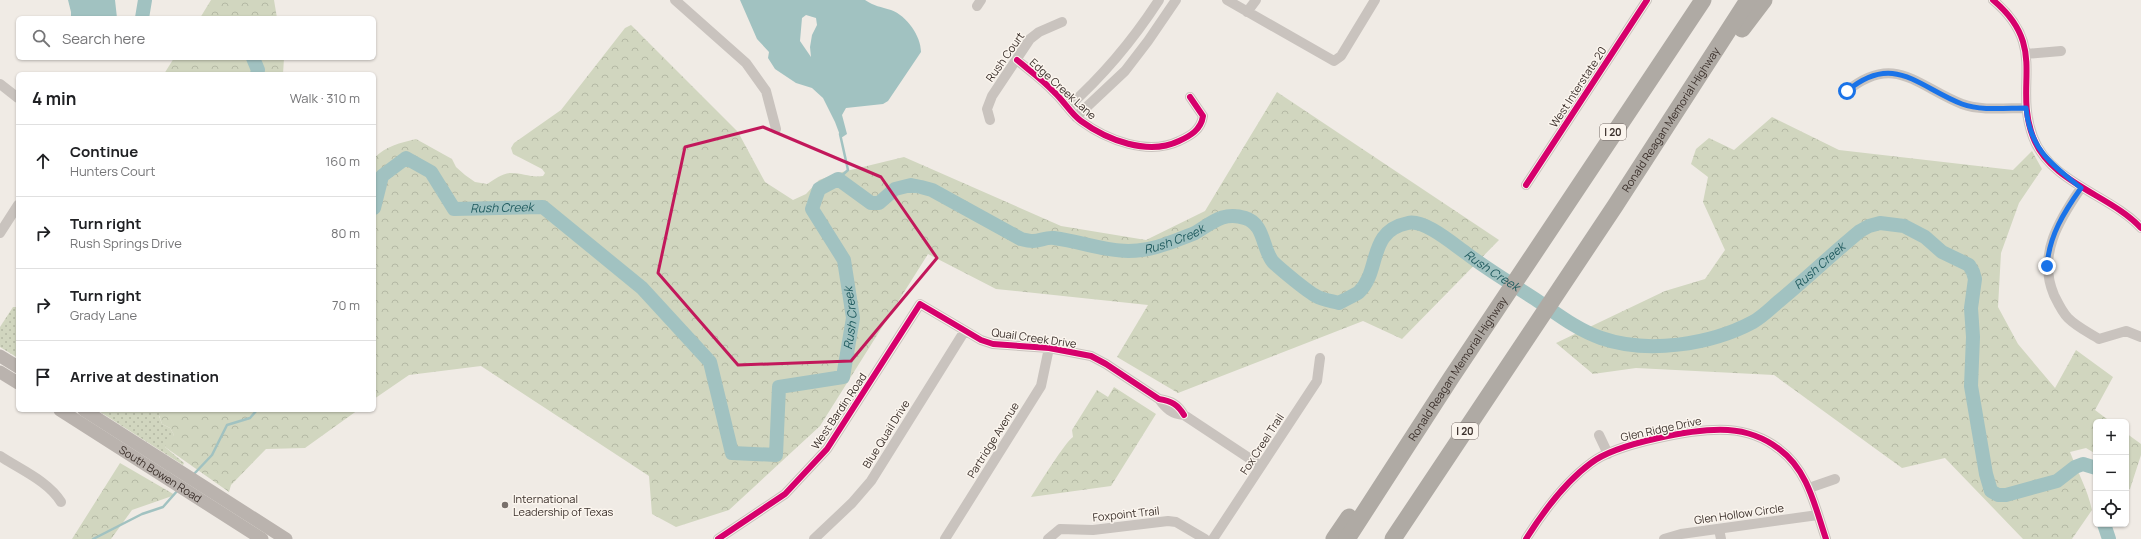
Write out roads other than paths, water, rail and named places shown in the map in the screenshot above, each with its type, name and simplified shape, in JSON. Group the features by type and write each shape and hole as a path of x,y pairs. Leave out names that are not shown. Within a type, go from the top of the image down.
{"highway":[{"path":"1618,124 1673,25 1689,0"},
{"name":"Ronald Reagan Memorial Highway","path":"1347,539 1618,124 1703,0"},
{"name":"Ronald Reagan Memorial Highway","path":"1393,539 1615,206 1748,0"},
{"path":"1615,206 1685,114 1764,0"},
{"path":"1406,539 1447,476 1506,370"},
{"path":"1334,539 1383,465 1451,378"}],"main road":[{"path":"0,356 16,366"},
{"path":"0,372 16,382"},
{"name":"South Bowen Road","path":"64,412 163,467 218,495 279,537"},
{"name":"South Bowen Road","path":"87,412 163,467 205,503 262,539"}],"street":[{"path":"675,0 746,63 766,91 776,129"},
{"path":"1068,107 1113,64 1137,34 1159,0"},
{"path":"1076,117 1125,71 1176,0"},
{"path":"1227,0 1332,60 1338,60 1341,56 1375,0"},
{"path":"1247,12 1256,0"},
{"name":"West Interstate 20","path":"1526,185 1647,0"},
{"path":"1992,0 2005,10 2015,24 2026,54 2026,108 2028,122 2033,139 2044,156 2081,188 2124,213 2141,228"},
{"name":"Rush Court","path":"990,120 987,109 992,96 1030,39 1039,32 1062,22"},
{"path":"2026,54 2060,51"},
{"name":"Edge Creek Lane","path":"1017,60 1049,87 1076,117 1096,132 1113,139 1136,145 1151,146 1174,144 1190,136 1202,122 1201,111 1190,98"},
{"path":"1847,91 1855,84 1894,72 1909,77 1973,107 2026,108"},
{"path":"0,84 16,96"},
{"path":"2081,188 2063,214 2050,243 2047,266 2051,288 2066,317 2099,339 2126,331 2141,337"},
{"path":"0,233 4,216 16,207"},
{"name":"Quail Creek Drive","path":"920,304 964,332 993,344 1049,348 1096,358 1159,399 1165,408 1175,414 1184,415 1262,466"},
{"name":"West Bardin Road","path":"718,539 785,494 827,449 920,304"},
{"name":"Blue Quail Drive","path":"814,539 852,503 871,481 964,332"},
{"name":"Partridge Avenue","path":"945,539 1041,386 1049,348"},
{"name":"Fox Creel Trail","path":"1213,539 1317,382 1320,358"},
{"name":"Glen Ridge Drive","path":"1526,539 1569,482 1590,463 1630,445 1695,432 1728,430 1746,433 1763,439 1780,449 1799,470 1809,488 1826,539"},
{"path":"1599,435 1608,454"},
{"path":"0,456 55,492 61,502"},
{"path":"1809,488 1835,479"},
{"name":"Glen Hollow Circle","path":"1664,539 1681,534 1719,528 1818,516"},
{"name":"Foxpoint Trail","path":"1048,539 1060,529 1093,530 1168,521 1176,522 1205,539"},
{"path":"1719,528 1721,539"}],"water":[{"path":"68,0 115,0 117,16 71,16"},
{"path":"740,0 865,0 897,13 908,22 916,33 921,52 888,101 883,104 846,108 842,115 847,134 841,138 823,98 812,88 796,83 775,69 768,58 769,52 757,39","holes":["806,15 816,18 817,25 812,35 810,47 811,57 800,41 802,18"]}],"waterway":[{"name":"Rush Creek","path":"142,16 145,0"},
{"name":"Rush Creek","path":"254,60 258,72"},
{"path":"838,179 848,170 840,134"},
{"name":"Rush Creek","path":"376,200 382,176 406,158 431,172 454,209 543,207 642,288 710,362 732,453 776,455 779,387 843,377 853,318 844,260 812,209 819,189 838,179 871,203 879,203 895,189 911,185 932,190 1021,239 1033,241 1054,238 1122,251 1150,249 1195,233 1218,219 1237,216 1251,221 1256,226 1260,231 1269,257 1294,280 1312,294 1339,303 1355,295 1366,283 1380,243 1386,234 1395,227 1408,223 1415,223 1430,228 1438,233 1491,271 1567,321 1592,335 1619,343 1658,346 1678,345 1718,336 1753,322 1860,231 1869,226 1880,223 1904,226 1925,237 1942,252 1969,265 1973,272 1975,279 1971,308 1973,337 1971,386 1986,474 1991,491 1998,495 2006,495 2057,481 2075,467 2083,464 2093,467"},
{"path":"193,475 212,455 227,425 250,418 255,412"},
{"path":"93,539 142,514 163,507 178,490"},
{"name":"Rush Creek","path":"2105,527 2109,539"}],"place":[{"name":"International Leadership of Texas","path":"505,505"}]}
